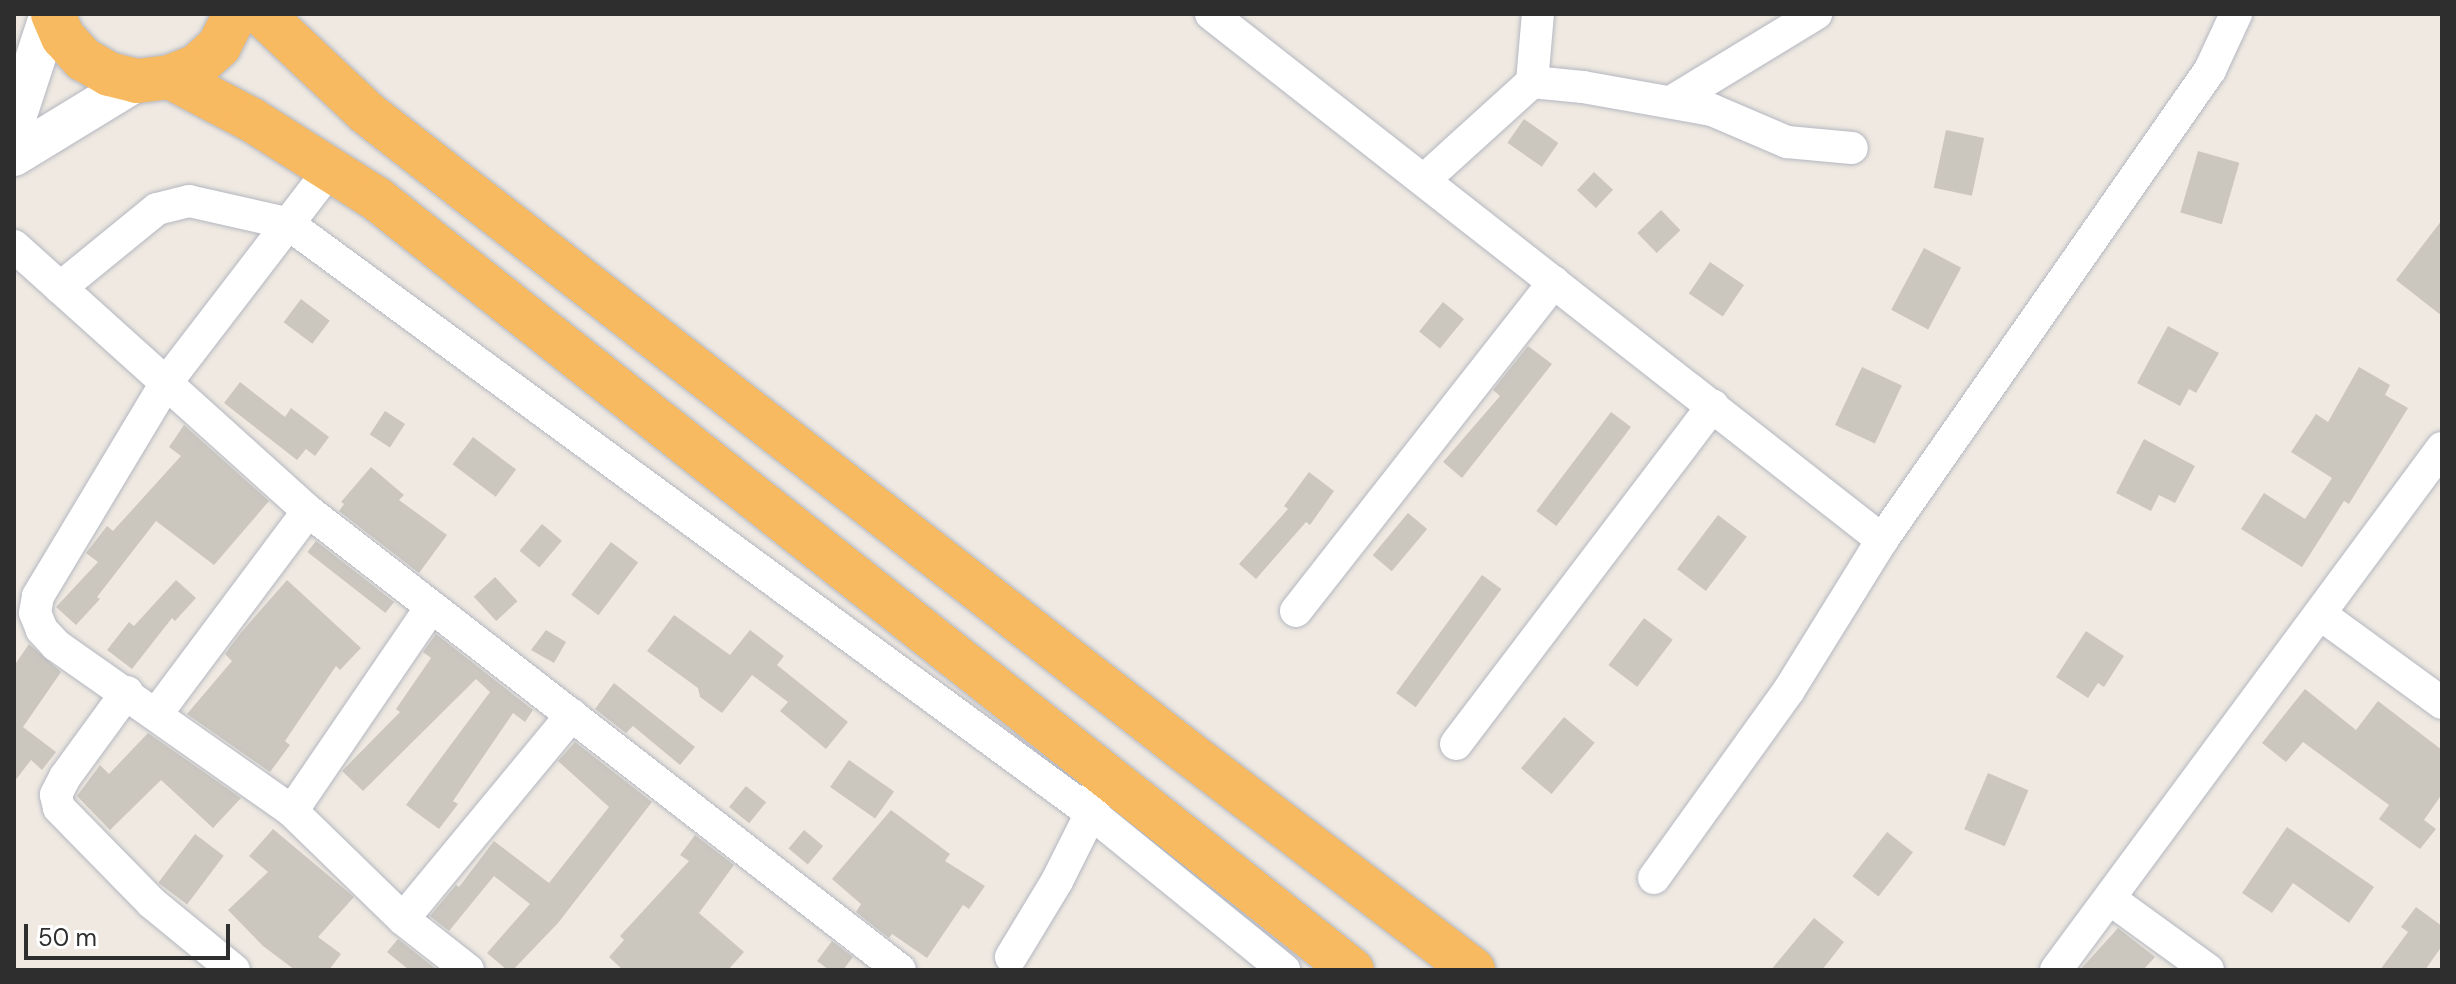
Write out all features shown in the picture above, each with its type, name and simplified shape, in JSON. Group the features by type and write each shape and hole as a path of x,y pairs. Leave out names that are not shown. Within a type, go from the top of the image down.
{"highway":[{"path":"52,14 63,37 83,59 109,74 154,79 331,168 377,199 1096,794 1352,970"},
{"path":"154,79 197,66 219,46 235,14"},
{"path":"262,14 367,113 1173,742 1473,970"}],"street":[{"path":"14,124 52,14"},
{"path":"1211,14 1882,540"},
{"path":"1424,180 1532,82 1538,14"},
{"path":"1671,102 1816,14"},
{"path":"1654,878 1789,690 1882,540 2210,70 2236,14"},
{"path":"14,156 154,79"},
{"path":"1532,82 1712,110 1787,142 1852,148"},
{"path":"331,168 166,383 38,596 35,613 42,630 56,645 157,713 292,811 403,919 468,970"},
{"path":"60,288 157,209 189,201 287,223 1096,794 1284,970"},
{"path":"14,246 308,511 900,970"},
{"path":"1296,611 1554,282"},
{"path":"1456,744 1713,406"},
{"path":"2056,970 2442,448"},
{"path":"157,713 308,511"},
{"path":"292,811 431,607"},
{"path":"2320,614 2442,703"},
{"path":"127,692 65,777 56,795 59,808 152,903 234,970"},
{"path":"403,919 572,715"},
{"path":"1012,966 1057,881 1096,794"},
{"path":"2110,899 2208,970"}],"building":[{"path":"1524,119 1558,143 1542,167 1507,143"},
{"path":"1946,130 1984,138 1972,196 1934,188"},
{"path":"2198,151 2239,163 2222,224 2180,213"},
{"path":"1594,172 1613,190 1596,208 1577,190"},
{"path":"1661,210 1680,230 1657,253 1637,233"},
{"path":"2442,220 2442,316 2396,280"},
{"path":"1924,248 1961,268 1928,330 1891,310"},
{"path":"1710,262 1744,285 1723,316 1689,294"},
{"path":"301,299 330,321 312,344 284,322"},
{"path":"1443,302 1464,319 1440,349 1419,332"},
{"path":"2168,326 2219,353 2196,393 2189,389 2180,406 2137,383"},
{"path":"1528,346 1552,364 1462,478 1443,462 1500,396 1493,390"},
{"path":"1862,367 1902,386 1875,444 1835,425"},
{"path":"2359,367 2390,385 2385,395 2408,408 2349,504 2344,501 2302,567 2241,529 2264,493 2305,519 2332,478 2291,452 2316,414 2328,422"},
{"path":"240,382 285,417 291,408 329,437 315,456 306,449 297,460 224,403"},
{"path":"385,411 405,424 390,448 370,434"},
{"path":"1611,412 1631,427 1556,526 1536,511"},
{"path":"184,425 269,501 214,565 156,521 97,597 100,599 76,625 56,607 98,562 86,553 107,526 113,531 181,456 169,447"},
{"path":"473,437 516,469 496,497 453,464"},
{"path":"2144,439 2195,466 2175,503 2159,495 2151,511 2116,493"},
{"path":"371,467 404,495 399,500 447,535 419,573 339,511 344,504 341,502"},
{"path":"1309,472 1334,491 1310,525 1306,522 1256,579 1239,564 1288,509 1284,506"},
{"path":"1408,513 1427,529 1392,571 1373,555"},
{"path":"1718,515 1747,537 1706,591 1677,569"},
{"path":"542,524 562,541 539,568 520,551"},
{"path":"316,541 394,602 385,613 307,552"},
{"path":"611,542 638,562 598,615 571,595"},
{"path":"1482,575 1501,589 1416,707 1396,693"},
{"path":"495,577 518,601 496,621 474,597"},
{"path":"176,580 196,598 175,621 172,618 132,669 107,650 129,622 134,626"},
{"path":"287,580 361,648 340,670 336,666 285,741 290,745 270,772 187,714 232,661 225,654 239,635"},
{"path":"674,615 730,655 750,630 784,656 777,665 848,722 826,749 780,711 788,702 752,675 722,713 700,697 698,688 647,651"},
{"path":"1644,618 1673,640 1637,687 1608,665"},
{"path":"546,630 566,642 554,663 531,650"},
{"path":"2086,631 2124,656 2104,687 2098,683 2088,698 2056,677"},
{"path":"436,634 533,710 525,722 513,713 453,801 458,804 439,829 406,805 490,692 476,679 363,791 342,771 400,712 396,709 431,658 423,652"},
{"path":"29,644 61,672 23,727 56,752 42,770 31,760 14,782 14,666"},
{"path":"614,683 695,747 680,765 633,726 626,733 595,709"},
{"path":"2305,689 2356,730 2378,701 2442,750 2442,794 2424,820 2436,829 2420,849 2379,819 2389,805 2303,742 2286,762 2262,743"},
{"path":"1564,717 1595,743 1552,794 1521,768"},
{"path":"148,733 241,798 213,828 161,780 110,830 77,796 100,765 109,774"},
{"path":"575,742 652,802 558,923 513,970 507,970 487,953 530,904 494,876 449,931 430,916 456,885 459,887 494,841 549,883 609,807 558,761"},
{"path":"849,760 894,792 875,819 830,787"},
{"path":"1988,773 2029,790 2005,846 1964,829"},
{"path":"746,786 766,802 749,823 729,807"},
{"path":"891,810 950,854 945,861 985,886 969,909 963,905 927,958 892,934 889,938 856,912 861,904 832,879"},
{"path":"2287,827 2374,887 2349,923 2293,883 2272,913 2242,893"},
{"path":"273,829 354,897 318,937 341,954 329,970 295,970 263,946 228,910 268,872 249,856"},
{"path":"804,830 823,846 808,864 789,848"},
{"path":"1887,832 1913,852 1879,896 1853,876"},
{"path":"195,834 224,856 187,904 158,883"},
{"path":"695,835 734,865 699,913 744,952 728,970 623,970 609,957 624,940 620,936 689,861 680,855"},
{"path":"2416,907 2442,926 2442,946 2425,970 2380,970 2408,932 2401,927"},
{"path":"1814,918 1844,942 1822,970 1771,970"},
{"path":"2118,928 2155,957 2143,970 2080,970"},
{"path":"398,939 437,970 409,970 387,952"},
{"path":"832,941 853,957 843,970 829,970 817,961"}]}
